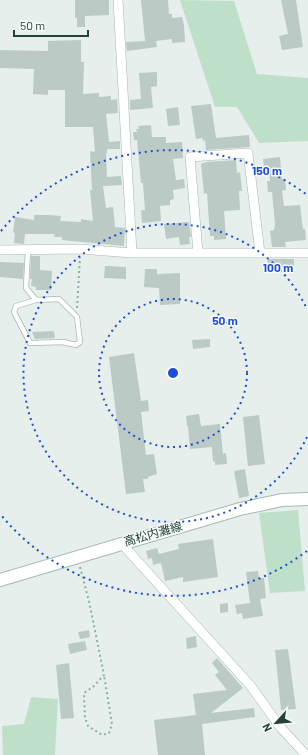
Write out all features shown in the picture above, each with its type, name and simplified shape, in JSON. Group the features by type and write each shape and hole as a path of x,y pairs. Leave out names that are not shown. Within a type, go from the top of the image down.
{"main road":[{"name":"高松内灘線","path":"0,580 240,509 282,500 308,499"}],"street":[{"path":"118,0 132,253"},
{"path":"198,253 190,157 248,153 260,253"},
{"path":"0,250 80,250 132,253 308,253"},
{"path":"121,543 246,680 281,728 306,755"}],"lane":[{"path":"28,249 26,288 36,300"},
{"path":"59,299 77,317 80,342 76,345 62,342 30,343 14,312 16,306 36,300 59,299"}],"path":[{"path":"77,317 80,250"},
{"path":"77,557 89,601 104,675 112,724 109,733 102,735 88,726 85,718 84,693 94,686 104,675"}],"green space":[{"path":"180,0 234,1 257,74 308,78 308,141 259,143 237,107 215,107"},
{"path":"298,510 305,591 270,593 259,513"},
{"path":"31,697 58,699 55,755 3,755 2,726 24,724"}],"building":[{"path":"75,0 109,0 109,15 85,16 85,27 77,27 77,18 75,18"},
{"path":"141,0 168,0 169,14 172,14 172,18 182,17 185,42 172,43 172,39 156,41 157,47 127,51 126,42 145,41"},
{"path":"281,0 296,0 303,47 282,50 279,36 288,34"},
{"path":"81,40 81,62 84,62 83,94 99,93 99,97 111,96 111,100 117,99 118,113 106,114 109,142 120,141 120,149 107,149 107,177 121,176 122,185 103,186 106,208 113,207 115,227 125,228 124,246 62,240 62,237 54,237 55,234 25,234 24,244 14,243 15,233 13,232 15,217 34,220 34,215 49,215 61,216 60,221 81,222 81,219 93,221 90,190 92,190 90,151 95,152 93,127 65,127 65,90 48,90 48,95 33,94 34,69 0,68 0,50 48,51 48,41"},
{"path":"157,72 157,86 151,87 153,108 130,110 130,100 141,99 139,73"},
{"path":"211,104 216,138 249,135 250,147 206,150 205,140 203,141 202,138 196,139 191,106"},
{"path":"178,107 180,125 168,126 166,109"},
{"path":"151,125 152,137 166,137 166,143 182,142 183,158 173,159 176,180 184,179 185,188 173,190 174,199 170,200 170,205 160,206 161,221 142,223 141,210 145,210 143,183 141,183 137,140 134,140 133,132 137,132 136,129 139,129 138,126"},
{"path":"280,157 282,179 285,179 286,190 282,191 284,206 300,205 306,240 285,242 286,247 272,247 270,231 274,230 275,224 272,192 268,192 267,181 270,181 269,166 264,166 263,159"},
{"path":"236,160 237,173 240,172 242,191 239,191 240,210 224,211 226,239 214,240 214,236 210,236 207,193 204,194 201,164 206,162"},
{"path":"189,222 191,237 189,237 190,244 180,245 179,237 166,239 164,224"},
{"path":"31,256 40,256 40,270 52,271 51,290 36,290 36,287 31,286"},
{"path":"268,259 294,259 294,267 267,267"},
{"path":"0,262 24,263 23,279 0,277"},
{"path":"105,266 126,267 126,279 104,278"},
{"path":"145,269 157,269 157,274 180,273 180,304 160,305 159,288 144,287"},
{"path":"54,331 55,338 35,339 32,332"},
{"path":"210,339 210,347 193,349 192,340"},
{"path":"134,353 141,401 148,400 149,411 141,412 146,455 154,454 157,474 148,477 148,479 143,479 145,492 126,494 109,357"},
{"path":"199,414 201,426 220,424 223,454 226,453 227,464 215,465 215,461 213,462 212,447 190,449 186,416"},
{"path":"259,415 265,464 248,466 243,417"},
{"path":"245,469 249,496 239,498 234,471"},
{"path":"213,539 218,577 183,582 183,577 165,581 161,563 153,565 152,558 148,559 146,551 157,548 159,554 179,549 178,544"},
{"path":"258,571 259,578 264,578 266,598 260,599 263,616 243,619 242,613 237,614 235,605 250,603 246,572"},
{"path":"228,603 228,612 220,613 220,604"},
{"path":"89,630 90,637 80,639 78,632"},
{"path":"196,636 197,647 187,649 186,638"},
{"path":"85,641 87,650 70,654 68,644"},
{"path":"288,649 296,709 281,710 275,650"},
{"path":"217,658 243,688 211,713 254,708 255,717 202,724 205,755 158,755 154,720 196,715 193,694 227,690 215,675 219,672 212,663"},
{"path":"69,663 74,718 61,719 56,665"}]}
